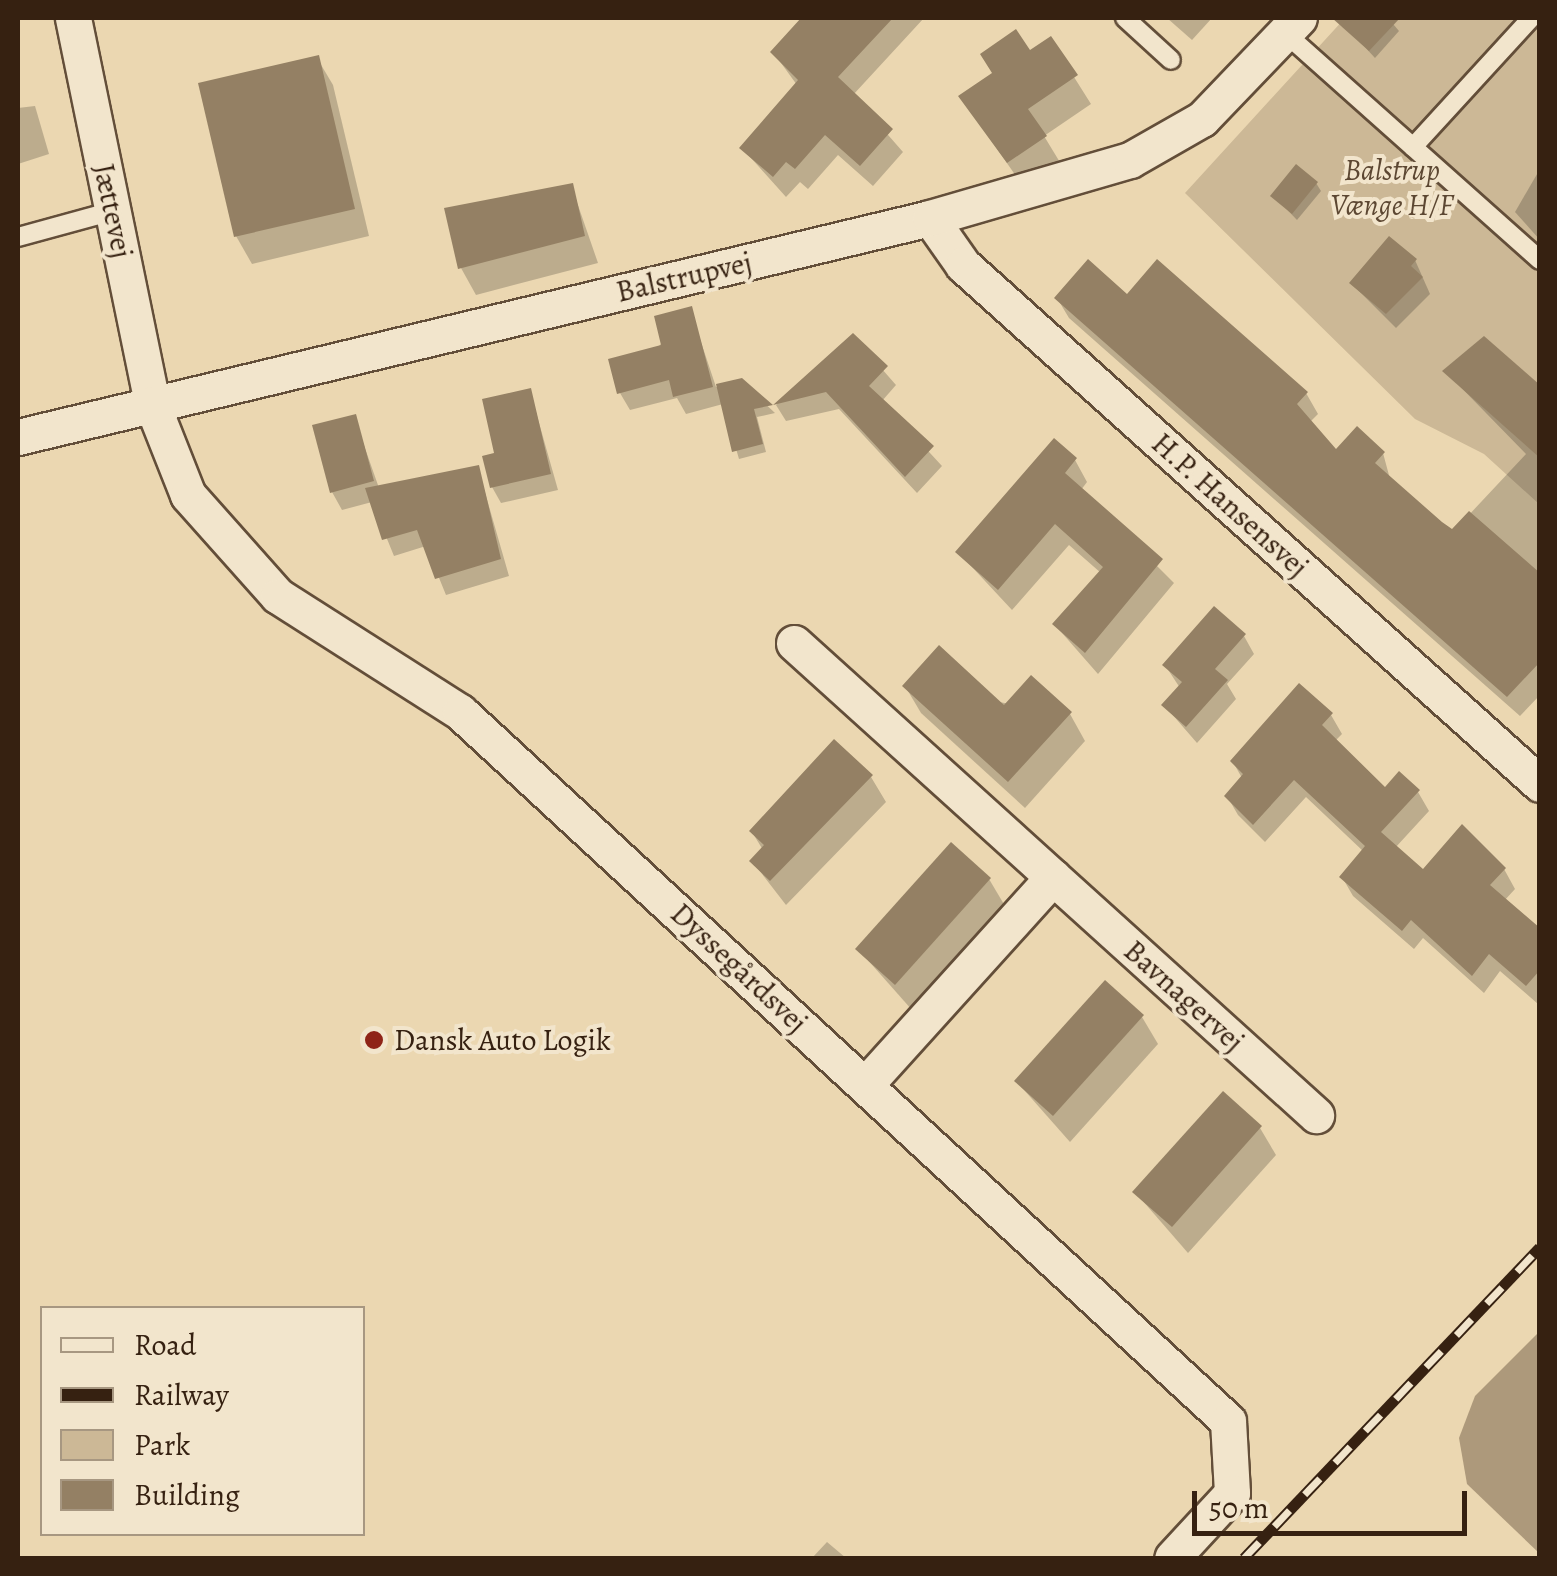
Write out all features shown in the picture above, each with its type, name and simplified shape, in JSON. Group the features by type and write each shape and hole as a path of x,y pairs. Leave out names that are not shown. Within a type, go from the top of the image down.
{"street":[{"name":"Jættevej","path":"73,18 152,404"},
{"name":"Balstrupvej","path":"18,437 930,218 1130,160 1202,119 1292,25"},
{"name":"H.P. Hansensvej","path":"930,218 962,265 1540,784"},
{"name":"Dyssegårdsvej","path":"152,404 188,495 236,558 278,596 460,712 1228,1422 1232,1493 1172,1558"},
{"name":"Bavnagervej","path":"794,643 1316,1114"},
{"path":"866,1084 1053,877"}],"lane":[{"path":"1125,18 1171,60"},
{"path":"1413,146 1531,18"},
{"path":"1292,25 1413,146 1540,260"},
{"path":"18,237 113,212"}],"green space":[{"name":"Balstrup Vænge H/F","path":"1345,18 1539,18 1539,504 1484,454 1415,419 1185,193"}],"shaded area":[{"path":"1539,1332 1539,1553 1467,1484 1459,1438 1475,1396"}],"building":[{"path":"801,18 893,18 838,77 893,129 860,166 825,135 795,169 786,162 773,177 739,148 798,80 770,52"},
{"path":"1332,18 1400,18 1369,51"},
{"path":"1016,29 1030,50 1051,36 1078,75 1028,109 1047,136 1007,163 958,96 992,73 980,54"},
{"path":"319,55 355,209 234,237 198,83"},
{"path":"1296,164 1318,182 1292,214 1270,196"},
{"path":"573,183 585,236 458,269 444,208"},
{"path":"1389,236 1417,259 1411,266 1423,277 1386,314 1349,283"},
{"path":"1088,259 1127,294 1157,259 1308,392 1297,404 1336,449 1357,426 1385,452 1375,463 1442,522 1452,529 1469,511 1540,573 1540,662 1507,697 1054,298"},
{"path":"692,306 713,387 673,397 669,380 617,394 608,359 661,345 654,316"},
{"path":"853,333 888,366 869,386 934,446 905,477 826,392 773,405"},
{"path":"1484,336 1540,385 1540,458 1442,371"},
{"path":"742,378 773,405 754,409 763,444 732,452 716,384"},
{"path":"531,388 551,474 490,488 482,456 494,453 482,399"},
{"path":"356,414 374,481 330,493 312,425"},
{"path":"1054,438 1077,458 1065,473 1163,559 1085,653 1052,624 1103,567 1055,524 998,590 955,552"},
{"path":"479,465 501,559 435,579 417,530 382,540 365,488"},
{"path":"1214,606 1246,634 1215,669 1228,680 1186,727 1161,705 1182,682 1162,665"},
{"path":"939,645 1004,705 1031,675 1072,712 1008,782 902,686"},
{"path":"1299,683 1333,713 1322,725 1385,787 1399,771 1420,790 1381,832 1423,869 1462,824 1506,868 1490,885 1540,928 1540,970 1526,986 1489,954 1472,976 1411,920 1402,931 1339,877 1365,846 1294,780 1253,825 1224,796 1243,774 1230,761"},
{"path":"834,739 873,775 770,881 749,861 764,845 749,831"},
{"path":"951,842 991,878 895,985 855,949"},
{"path":"1105,980 1144,1015 1053,1116 1014,1081"},
{"path":"1223,1091 1262,1126 1172,1227 1132,1192"}],"railway":[{"path":"1244,1558 1540,1247"}],"place":[{"name":"Dansk Auto Logik","path":"374,1040"}]}
